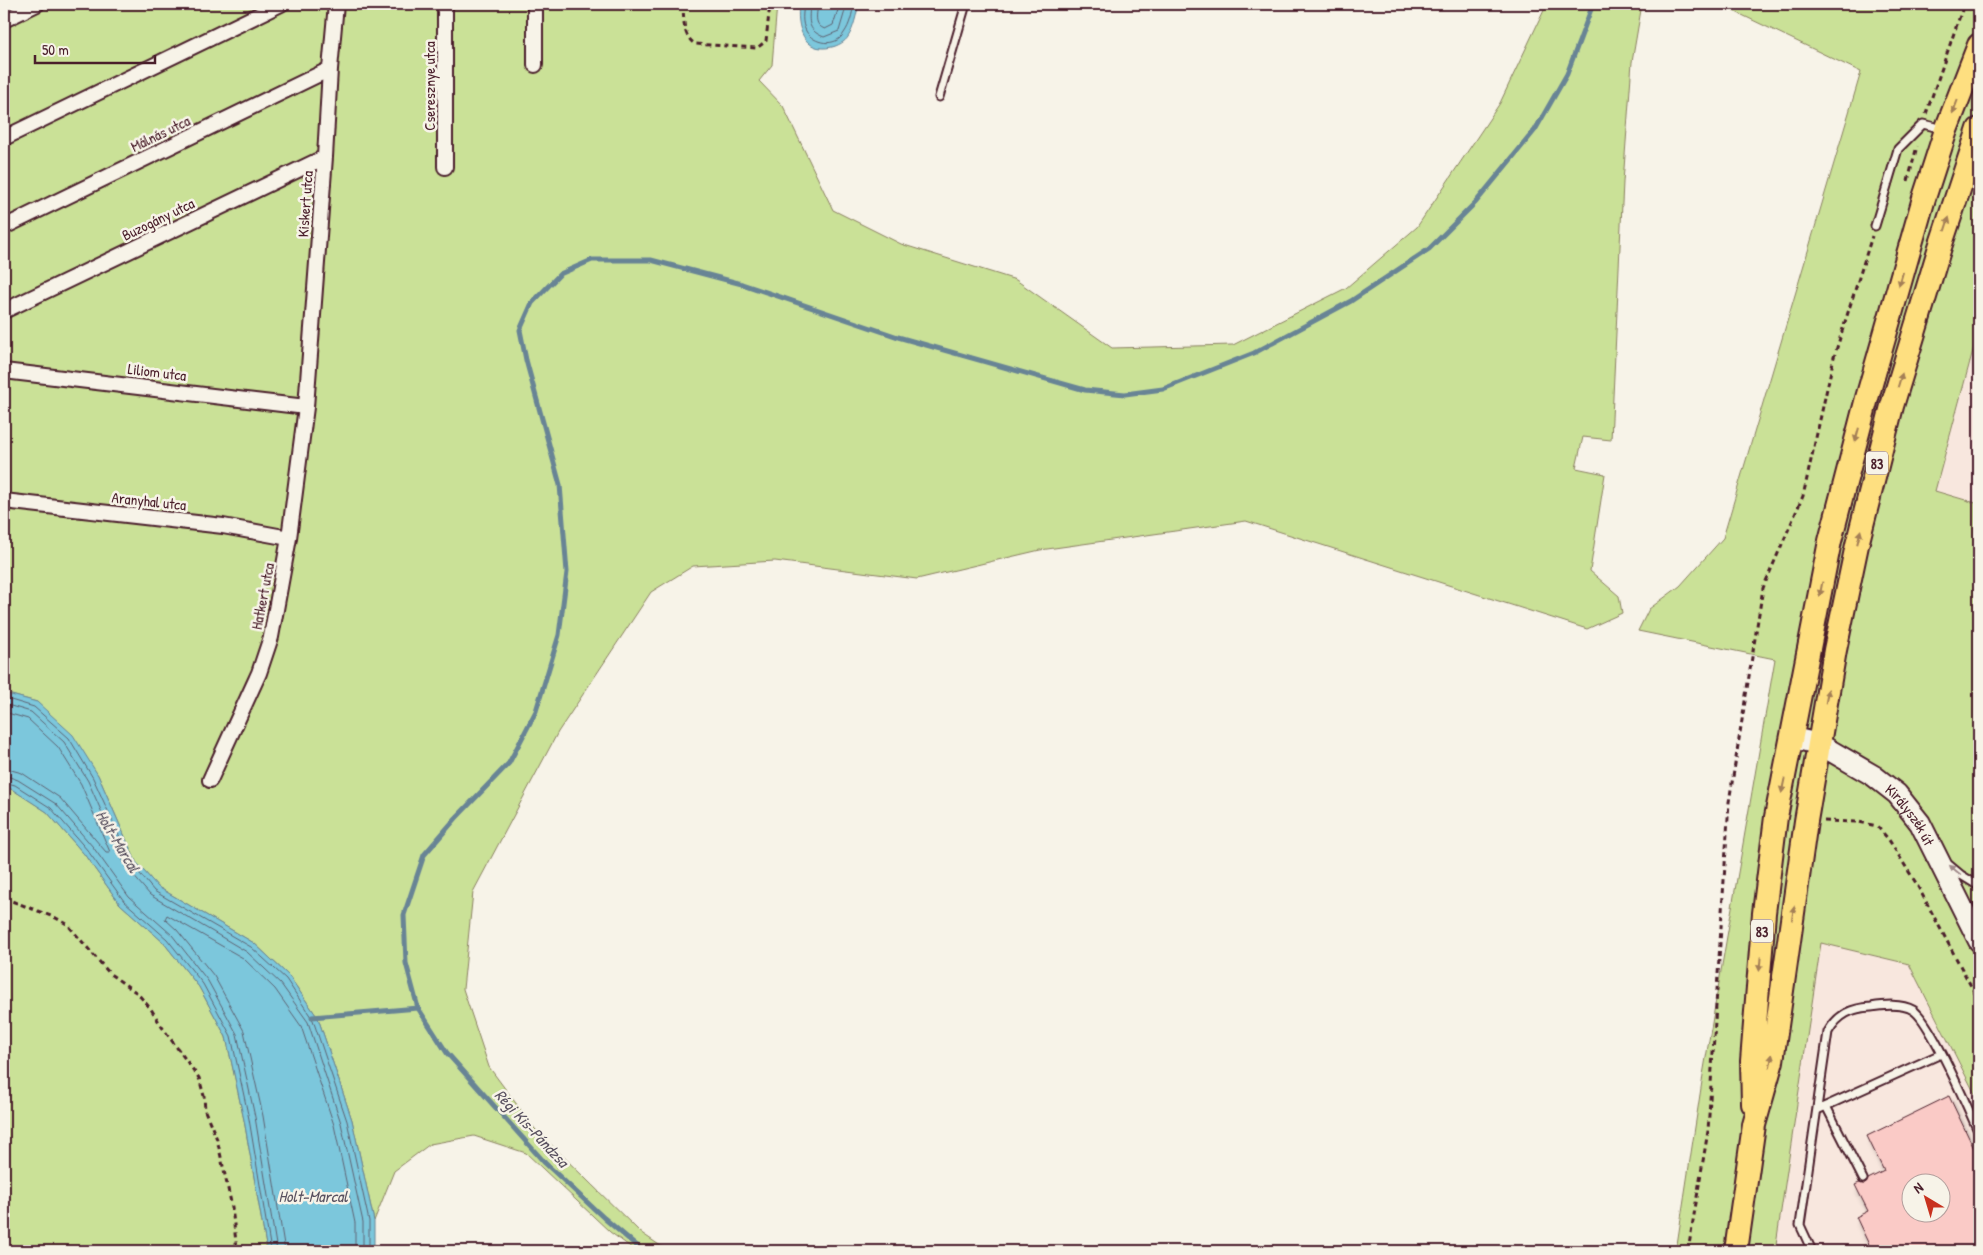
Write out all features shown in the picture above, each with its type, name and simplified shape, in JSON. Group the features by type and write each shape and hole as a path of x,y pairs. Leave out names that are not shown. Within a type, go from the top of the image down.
{"main road":[{"name":"83","path":"1754,1125 1752,1061 1764,914 1776,817 1793,738 1830,541 1847,471 1924,198 1946,130 1979,45"},
{"name":"83","path":"1736,1251 1754,1125 1772,1061 1818,744 1857,545 1874,475 1937,256 1979,129"}],"street":[{"path":"4,20 37,4"},
{"path":"4,138 281,4"},
{"name":"Kiskert utca","path":"306,407 336,4"},
{"name":"Cseresznye utca","path":"445,4 445,167"},
{"path":"535,4 535,65"},
{"name":"Málnás utca","path":"4,227 330,69"},
{"name":"Buzogány utca","path":"4,311 325,157"},
{"name":"Liliom utca","path":"4,371 306,407"},
{"name":"Hatkert utca","path":"210,780 259,674 271,637 289,538 306,407"},
{"name":"Aranyhal utca","path":"4,501 223,526 289,538"},
{"name":"Királyszék út","path":"1793,738 1818,744 1874,776 1897,794 1920,823 1978,935"}],"lane":[{"path":"939,97 966,4"},
{"path":"1875,226 1898,149 1923,124 1946,130"},
{"path":"1933,851 1961,875 1979,886"},
{"path":"1812,1251 1800,1225 1828,1032 1840,1016 1858,1008 1902,1006 1911,1009 1923,1020 1979,1133"},
{"path":"1817,1110 1941,1054"},
{"path":"1826,1106 1863,1179"}],"path":[{"path":"683,4 687,36 695,44 757,48 766,41 770,4"},
{"path":"1956,27 1964,4"},
{"path":"1688,1251 1708,1131 1729,802 1763,588 1803,496 1834,357 1875,226"},
{"path":"4,898 67,924 85,948 110,974 137,993 152,1009 162,1027 199,1078 204,1096 205,1110 217,1139 232,1207 237,1251"}],"shaded area":[{"path":"1979,328 1979,504 1934,491"},
{"path":"1821,943 1909,964 1979,1102 1979,1251 1775,1251"}],"green space":[{"path":"4,4 777,4 772,65 759,81 783,106 833,210 901,244 1016,280 1112,348 1233,345 1346,288 1417,227 1500,103 1547,4 1642,4 1632,62 1623,182 1611,440 1583,437 1576,468 1605,474 1590,571 1619,596 1622,613 1587,629 1246,521 1040,550 917,579 775,561 693,566 651,592 558,732 473,892 463,989 489,1067 535,1129 640,1232 668,1251 636,1251 610,1232 526,1153 474,1136 430,1144 394,1171 374,1221 352,1120 318,1018 289,976 254,943 158,887 136,862 98,775 37,702 4,693"},
{"path":"1719,4 1979,4 1979,328 1935,491 1979,504 1979,1102 1909,964 1821,943 1775,1251 1676,1251 1703,1075 1775,659 1638,631 1649,609 1680,586 1723,538 1861,72"},
{"path":"4,786 47,812 84,854 120,904 163,942 199,987 226,1037 244,1120 267,1251 4,1251"}],"water":[{"path":"799,4 859,4 847,39 836,46 822,48 808,42 800,29"},
{"name":"Holt-Marcal","path":"4,693 37,702 73,735 98,775 136,862 158,887 254,943 289,976 318,1018 352,1120 374,1221 374,1251 267,1251 244,1120 226,1037 199,987 163,942 120,904 84,854 47,812 4,786"}],"building":[{"path":"1949,1096 1979,1159 1979,1251 1872,1251 1856,1217 1868,1211 1855,1185 1859,1183 1865,1184 1868,1179 1884,1171 1867,1136"}],"waterway":[{"name":"Régi Kis-Pándzsa","path":"643,1251 604,1218 545,1163 447,1053 418,1008 406,963 404,915 424,855 456,818 509,763 536,711 559,635 567,572 560,485 526,360 520,330 532,303 560,274 592,260 651,260 742,284 898,337 1085,390 1125,394 1163,389 1254,353 1351,301 1429,249 1476,202 1535,130 1567,74 1593,4"},
{"path":"312,1017 418,1008"}]}
